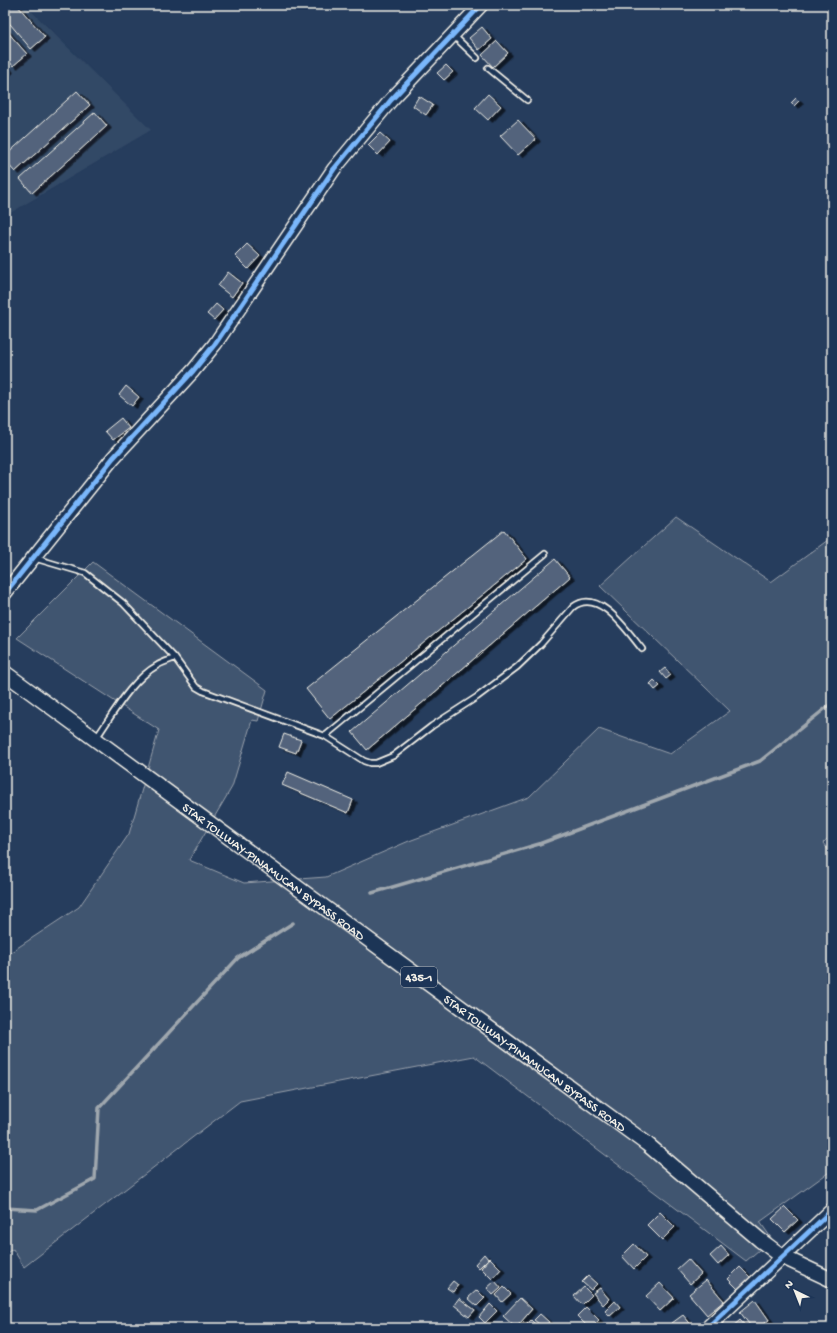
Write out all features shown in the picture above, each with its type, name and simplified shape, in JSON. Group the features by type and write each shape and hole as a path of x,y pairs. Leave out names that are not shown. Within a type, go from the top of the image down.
{"main road":[{"name":"STAR TOLLWAY-PINAMUCAN BYPASS ROAD","path":"5,673 647,1144 783,1258 832,1280"}],"street":[{"path":"5,593 113,458 193,371 215,344 334,169 391,100 482,5"},
{"path":"707,1328 783,1258 832,1210"}],"lane":[{"path":"453,35 477,58"},
{"path":"488,68 527,100"},
{"path":"325,736 545,554"},
{"path":"32,558 85,573 123,603 175,658 196,687 203,691 325,736 364,761 370,763 380,762 393,756 432,726 477,697 517,667 541,644 578,603 584,601 595,603 610,612 642,649"},
{"path":"96,739 124,698 143,676 158,664 175,658"}],"shaded area":[{"path":"5,5 25,5 151,130 5,216"},
{"path":"676,517 771,582 832,537 832,834 823,843 832,855 832,1170 760,1222 772,1239 746,1261 474,1056 240,1101 24,1267 13,1249 5,1254 5,956 79,907 129,834 159,730 17,638 93,562 267,690 258,721 252,720 232,787 189,860 244,883 326,877 409,841 529,797 599,729 670,754 730,711 600,586"}],"building":[{"path":"5,5 17,5 45,37 31,49 5,18"},
{"path":"482,27 492,39 479,50 469,38"},
{"path":"5,29 27,54 13,66 5,56"},
{"path":"497,41 508,53 493,67 482,55"},
{"path":"5,65 9,70 5,74"},
{"path":"446,65 453,72 444,80 437,73"},
{"path":"77,91 90,105 15,172 5,161 5,156"},
{"path":"488,94 501,106 488,120 475,108"},
{"path":"419,96 433,105 426,115 413,106"},
{"path":"796,98 799,101 794,106 791,103"},
{"path":"95,112 107,126 32,193 20,179"},
{"path":"518,120 536,139 518,155 500,136"},
{"path":"380,133 390,142 378,155 368,145"},
{"path":"247,244 260,256 248,269 235,256"},
{"path":"228,272 242,283 232,297 218,286"},
{"path":"216,304 223,310 214,320 207,314"},
{"path":"126,386 139,397 132,406 119,395"},
{"path":"121,418 129,428 113,440 105,431"},
{"path":"504,530 527,559 330,719 306,689"},
{"path":"555,559 570,577 367,750 352,732"},
{"path":"665,668 671,675 666,679 660,672"},
{"path":"654,680 660,686 655,690 650,684"},
{"path":"284,734 301,740 296,753 279,747"},
{"path":"288,772 353,800 348,813 282,785"},
{"path":"785,1207 798,1220 785,1232 772,1219"},
{"path":"660,1212 675,1227 662,1240 647,1225"},
{"path":"634,1244 646,1257 634,1269 622,1256"},
{"path":"721,1246 729,1255 718,1265 710,1256"},
{"path":"484,1254 488,1259 479,1268 475,1264"},
{"path":"490,1258 501,1269 492,1279 481,1268"},
{"path":"688,1259 701,1274 690,1284 677,1269"},
{"path":"740,1267 753,1280 741,1292 728,1279"},
{"path":"588,1276 597,1284 591,1290 582,1282"},
{"path":"706,1280 724,1301 707,1315 689,1294"},
{"path":"453,1281 458,1285 453,1292 447,1288"},
{"path":"495,1281 501,1288 493,1295 487,1288"},
{"path":"660,1283 674,1298 660,1311 646,1296"},
{"path":"504,1287 511,1294 502,1302 496,1295"},
{"path":"584,1287 592,1295 582,1305 574,1296"},
{"path":"600,1288 609,1299 603,1305 593,1293"},
{"path":"477,1290 485,1298 477,1306 468,1298"},
{"path":"459,1298 475,1310 469,1317 454,1305"},
{"path":"520,1298 532,1309 516,1328 503,1316"},
{"path":"755,1300 769,1320 758,1328 752,1328 740,1312"},
{"path":"615,1301 620,1307 610,1316 605,1311"},
{"path":"490,1304 497,1311 485,1323 479,1317"},
{"path":"586,1307 599,1320 591,1328 589,1328 577,1316"},
{"path":"540,1314 549,1322 544,1328 534,1320"},
{"path":"683,1315 694,1328 676,1328 672,1323"},
{"path":"531,1320 539,1328 523,1328"},
{"path":"740,1320 747,1328 731,1328"},
{"path":"618,1323 622,1328 612,1328"}],"waterway":[{"path":"372,893 539,844 760,761 832,703"},
{"path":"5,1208 37,1210 95,1179 99,1108 238,958 293,923"}],"cycle path":[{"path":"5,593 113,458 193,371 215,344 334,169 391,100 481,5"},
{"path":"707,1328 832,1210"}]}
